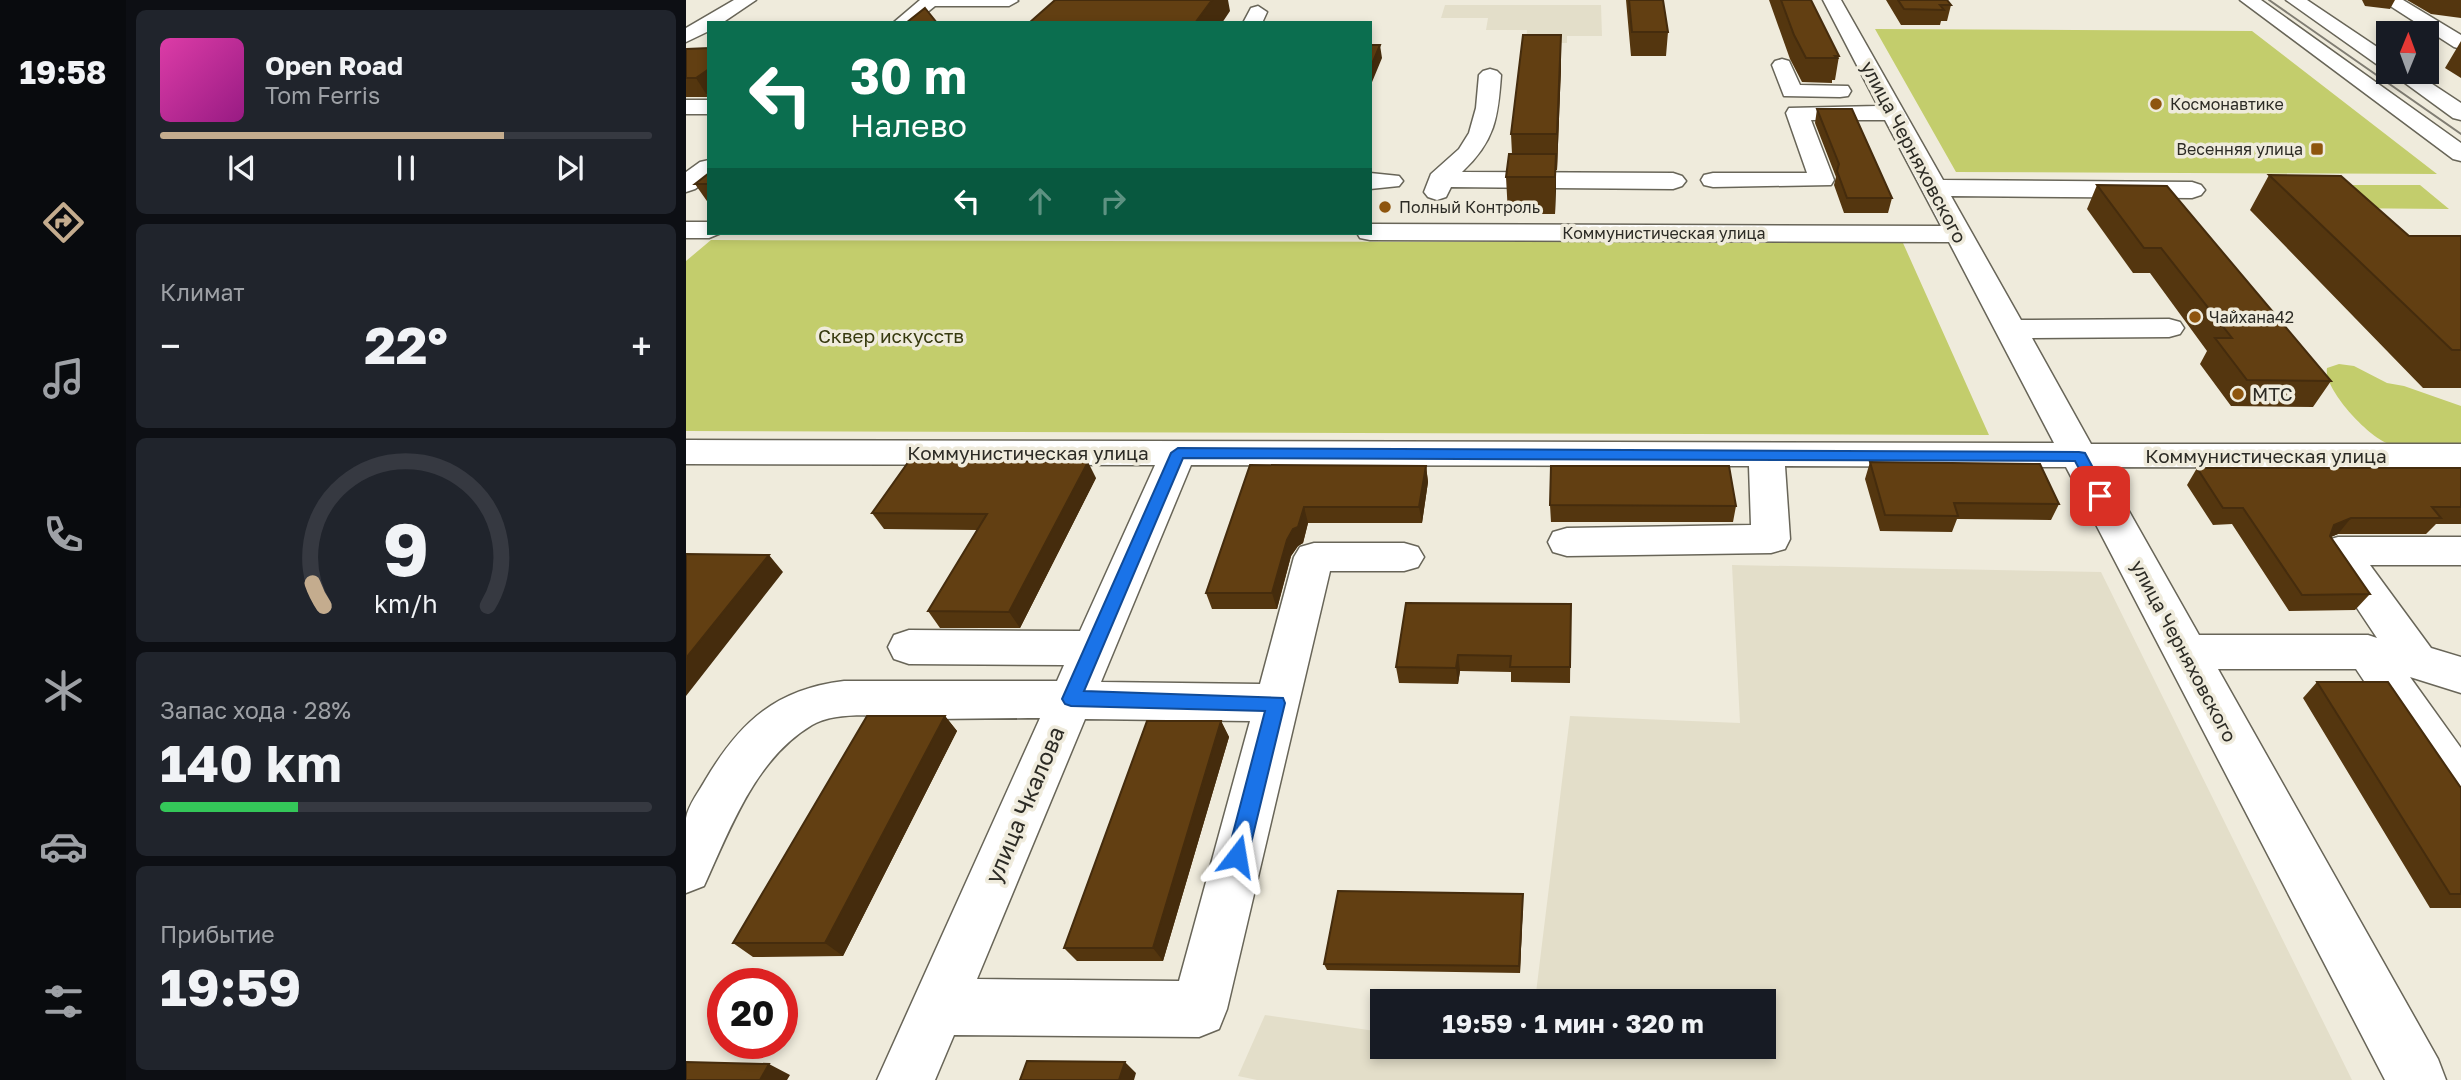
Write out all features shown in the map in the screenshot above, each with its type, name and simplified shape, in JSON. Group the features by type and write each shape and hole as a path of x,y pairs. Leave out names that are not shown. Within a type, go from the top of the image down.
{"street":[{"path":"711,21 747,0"},
{"path":"905,21 931,0 1010,1"},
{"name":"улица Черняховского","path":"1832,0 2417,1080"},
{"path":"2249,0 2461,154"},
{"path":"2295,0 2376,53"},
{"path":"2390,0 2461,43"},
{"path":"986,21 1010,1"},
{"path":"686,36 707,24"},
{"path":"2440,56 2461,56"},
{"path":"1782,65 1792,91 1887,102"},
{"path":"1429,233 1440,179 1477,141 1487,110 1490,75"},
{"path":"2417,84 2461,113"},
{"path":"1713,180 1822,180 1797,113 1887,102"},
{"path":"686,184 707,168"},
{"path":"1440,179 1673,181"},
{"path":"1934,188 2192,190"},
{"path":"686,230 707,230"},
{"name":"Коммунистическая улица","path":"1372,232 1959,234"},
{"path":"2006,319 2160,318"},
{"name":"Коммунистическая улица","path":"686,452 2461,456"},
{"name":"улица Чкалова","path":"906,1080 1178,453"},
{"path":"1567,542 1771,539 1766,456"},
{"path":"2416,661 2338,551 2461,551"},
{"path":"937,1007 1199,1009 1314,557 1404,557"},
{"path":"909,647 1093,648"},
{"path":"2185,652 2368,652 2416,661 2461,675"},
{"path":"2368,652 2461,786"},
{"path":"686,869 725,793 743,765 779,723 799,710 821,701 1071,699 1276,703"}],"shaded area":[{"path":"1445,5 1601,5 1602,36 1567,36 1567,43 1526,43 1527,30 1486,30 1488,18 1441,18"},
{"path":"1732,565 2101,572 2352,1080 1257,1080 1238,1076 1265,1015 1370,1030 1370,1059 1776,1059 1776,989 1536,989 1570,716 1740,723"}],"green space":[{"path":"1875,29 2252,31 2437,174 1956,172"},
{"path":"2308,185 2420,185 2449,209 2333,208"},
{"name":"Сквер искусств","path":"711,240 1903,243 1989,435 686,431 686,261"},
{"path":"2339,364 2354,366 2387,383 2404,386 2461,406 2461,448 2407,447 2381,440 2360,423 2332,388 2327,368"}],"building":[{"path":"1055,0 1212,0 1196,21 1031,21"},
{"path":"1629,0 1663,0 1668,32 1632,32"},
{"path":"1781,0 1811,0 1839,56 1835,56 1837,58 1806,58"},
{"path":"1898,0 1947,0 1951,5 1940,5 1944,10 1904,9"},
{"path":"925,8 935,21 909,21"},
{"path":"1523,35 1561,35 1557,134 1511,134"},
{"path":"1372,45 1380,45 1372,64"},
{"path":"707,48 707,70 696,78 686,78 686,49"},
{"path":"1817,109 1852,109 1892,198 1847,198 1837,171 1839,164"},
{"path":"1509,154 1556,154 1555,177 1506,177"},
{"path":"707,175 707,184 695,184"},
{"path":"2269,175 2341,176 2409,236 2461,236 2461,350 2452,350"},
{"path":"2097,185 2167,186 2331,381 2247,380 2215,338 2232,338 2161,248 2144,248"},
{"path":"909,461 1088,462 1009,612 928,611 987,514 872,513"},
{"path":"1870,462 2040,464 2059,504 1954,503 1958,516 1885,515"},
{"path":"1250,465 1426,466 1419,507 1304,507 1298,527 1293,529 1287,540 1272,593 1206,593"},
{"path":"1551,466 1729,466 1736,506 1550,505"},
{"path":"2197,468 2461,468 2461,507 2432,507 2441,518 2351,518 2334,525 2330,536 2370,594 2302,595 2243,508 2223,508"},
{"path":"686,554 769,555 686,658"},
{"path":"1406,603 1571,604 1570,667 1510,667 1511,656 1458,655 1456,668 1396,667"},
{"path":"2317,682 2388,682 2461,788 2461,894 2450,894"},
{"path":"867,716 945,716 825,943 733,943"},
{"path":"1147,721 1221,721 1153,948 1064,948"},
{"path":"1338,891 1523,894 1519,966 1324,964"},
{"path":"1027,1061 1125,1062 1119,1080 1020,1080"},
{"path":"686,1062 769,1064 760,1080 686,1080"}],"tram line":[{"path":"2269,0 2461,134"}],"place":[{"name":"Космонавтике","path":"2156,104"},
{"name":"Весенняя улица","path":"2317,149"},
{"name":"Полный Контроль","path":"1385,207"},
{"name":"Чайхана42","path":"2195,317"},
{"name":"МТС","path":"2238,394"}],"route":[{"path":"1237,856 1276,703 1071,699 1178,453 2079,457 2100,496"}]}
